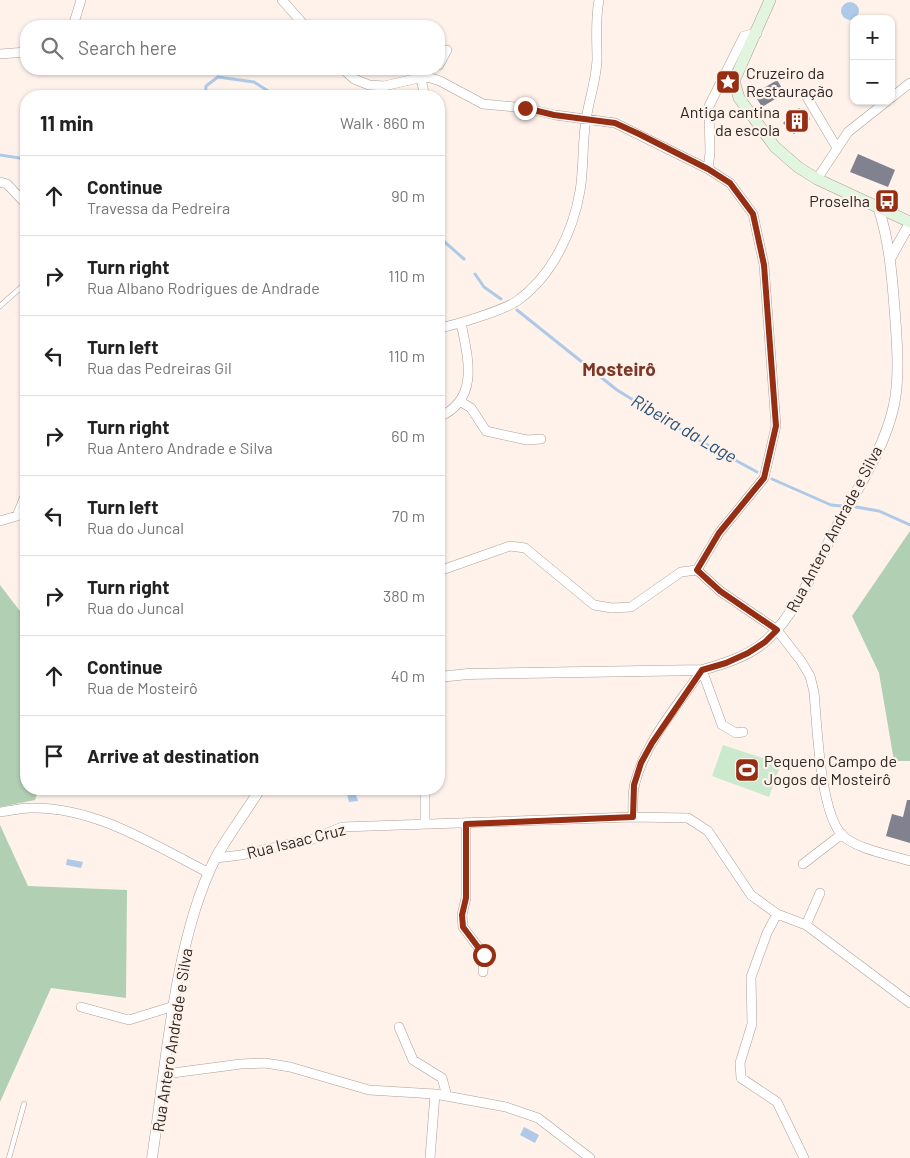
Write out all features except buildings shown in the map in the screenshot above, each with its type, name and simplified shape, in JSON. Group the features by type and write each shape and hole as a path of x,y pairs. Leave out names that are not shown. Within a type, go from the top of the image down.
{"main road":[{"path":"770,0 734,81 739,98 775,147 798,167 817,179 879,210 910,223"}],"street":[{"path":"75,20 81,0"},
{"path":"282,0 300,20"},
{"path":"445,327 461,323 516,302 553,263 567,237 580,192 586,119 594,91 597,61 595,24 598,0"},
{"path":"708,169 710,153 709,106 744,36 755,37"},
{"path":"445,54 447,50"},
{"path":"0,54 20,52"},
{"path":"350,75 354,79 370,85 381,86 420,78 431,78 482,104 525,108 554,115 615,123 708,169 730,183 753,214 764,265 776,426 764,478 719,533 697,570"},
{"path":"420,78 423,90"},
{"path":"895,95 910,83"},
{"path":"381,86 383,90"},
{"path":"805,94 838,148"},
{"path":"817,179 848,132 883,105"},
{"path":"0,182 7,184 20,198"},
{"name":"Rua Antero Andrade e Silva","path":"445,676 468,674 702,670 726,663 748,653 765,642 777,630 792,609 865,474 886,432 894,406 898,363 891,257 879,210"},
{"path":"891,257 910,223"},
{"path":"445,413 461,402 467,389 468,371 461,323"},
{"path":"461,402 471,408 486,431 527,440 542,439"},
{"path":"0,521 20,518"},
{"path":"445,570 510,546 525,548 594,605 612,608 631,607 682,572 697,570 720,591 777,630 802,661 810,676 814,692 828,807 842,834 857,844 910,861"},
{"path":"702,670 722,725 736,733 743,732"},
{"path":"633,817 634,785 641,763 652,743 702,670"},
{"name":"Rua Antero Andrade e Silva","path":"152,1158 174,1006 190,930 216,858 256,795"},
{"path":"425,795 425,824"},
{"path":"0,812 31,808 78,814 133,834 209,873"},
{"name":"Rua Isaac Cruz","path":"216,858 241,855 313,839 342,827 633,817 688,818 708,831 751,895 777,914 806,925 910,1003"},
{"path":"466,824 466,898 462,915 463,927 484,955 483,972"},
{"path":"803,864 842,834"},
{"path":"806,925 820,893"},
{"path":"777,914 767,933 751,977 752,1024 740,1063 741,1078 777,1102 804,1158"},
{"path":"81,1007 129,1020 174,1006"},
{"path":"399,1026 414,1060 442,1078 448,1096"},
{"path":"165,1074 242,1064 265,1063 290,1067 369,1090 436,1094 506,1107 538,1118 590,1158"},
{"path":"430,1158 436,1094"}],"lane":[{"path":"0,306 20,288"},
{"path":"9,1158 24,1104"}],"green space":[{"path":"910,531 910,761 894,761 879,673 852,616"},
{"path":"0,585 20,611 20,795 37,795 35,800 0,807"},
{"name":"Pequeno Campo de Jogos de Mosteirô","path":"723,745 781,764 769,797 712,776"},
{"path":"0,825 28,886 127,890 126,998 51,988 0,1102"}],"water":[{"path":"850,2 858,8 857,15 850,15 850,20 844,17 841,11 844,5"},
{"path":"347,795 356,795 358,801 349,802"},
{"path":"67,859 83,862 81,868 66,865"},
{"path":"524,1127 539,1135 535,1143 520,1135"}],"waterway":[{"name":"Ribeira da Lage","path":"206,90 206,86 218,77 254,82 267,90"},
{"name":"Ribeira da Lage","path":"0,155 20,158"},
{"name":"Ribeira da Lage","path":"445,242 464,259"},
{"name":"Ribeira da Lage","path":"475,274 484,287 501,299"},
{"name":"Ribeira da Lage","path":"517,310 617,390 693,437 757,472"},
{"name":"Ribeira da Lage","path":"772,479 831,505 842,506"},
{"name":"Ribeira da Lage","path":"856,507 879,511 910,525"}],"place":[{"name":"Cruzeiro da Restauração","path":"728,82"},
{"name":"Antiga cantina da escola","path":"797,121"},
{"name":"Proselha","path":"887,201"},
{"name":"Pequeno Campo de Jogos de Mosteirô","path":"747,770"}],"district":[{"name":"Mosteirô","path":"619,369"}],"route":[{"path":"484,955 463,927 462,915 466,898 466,824 633,817 634,785 641,763 652,743 702,670 726,663 748,653 765,642 777,630 720,591 697,570 719,533 764,478 776,426 764,265 753,214 730,183 708,169 639,134 615,123 554,115 525,108"}]}
